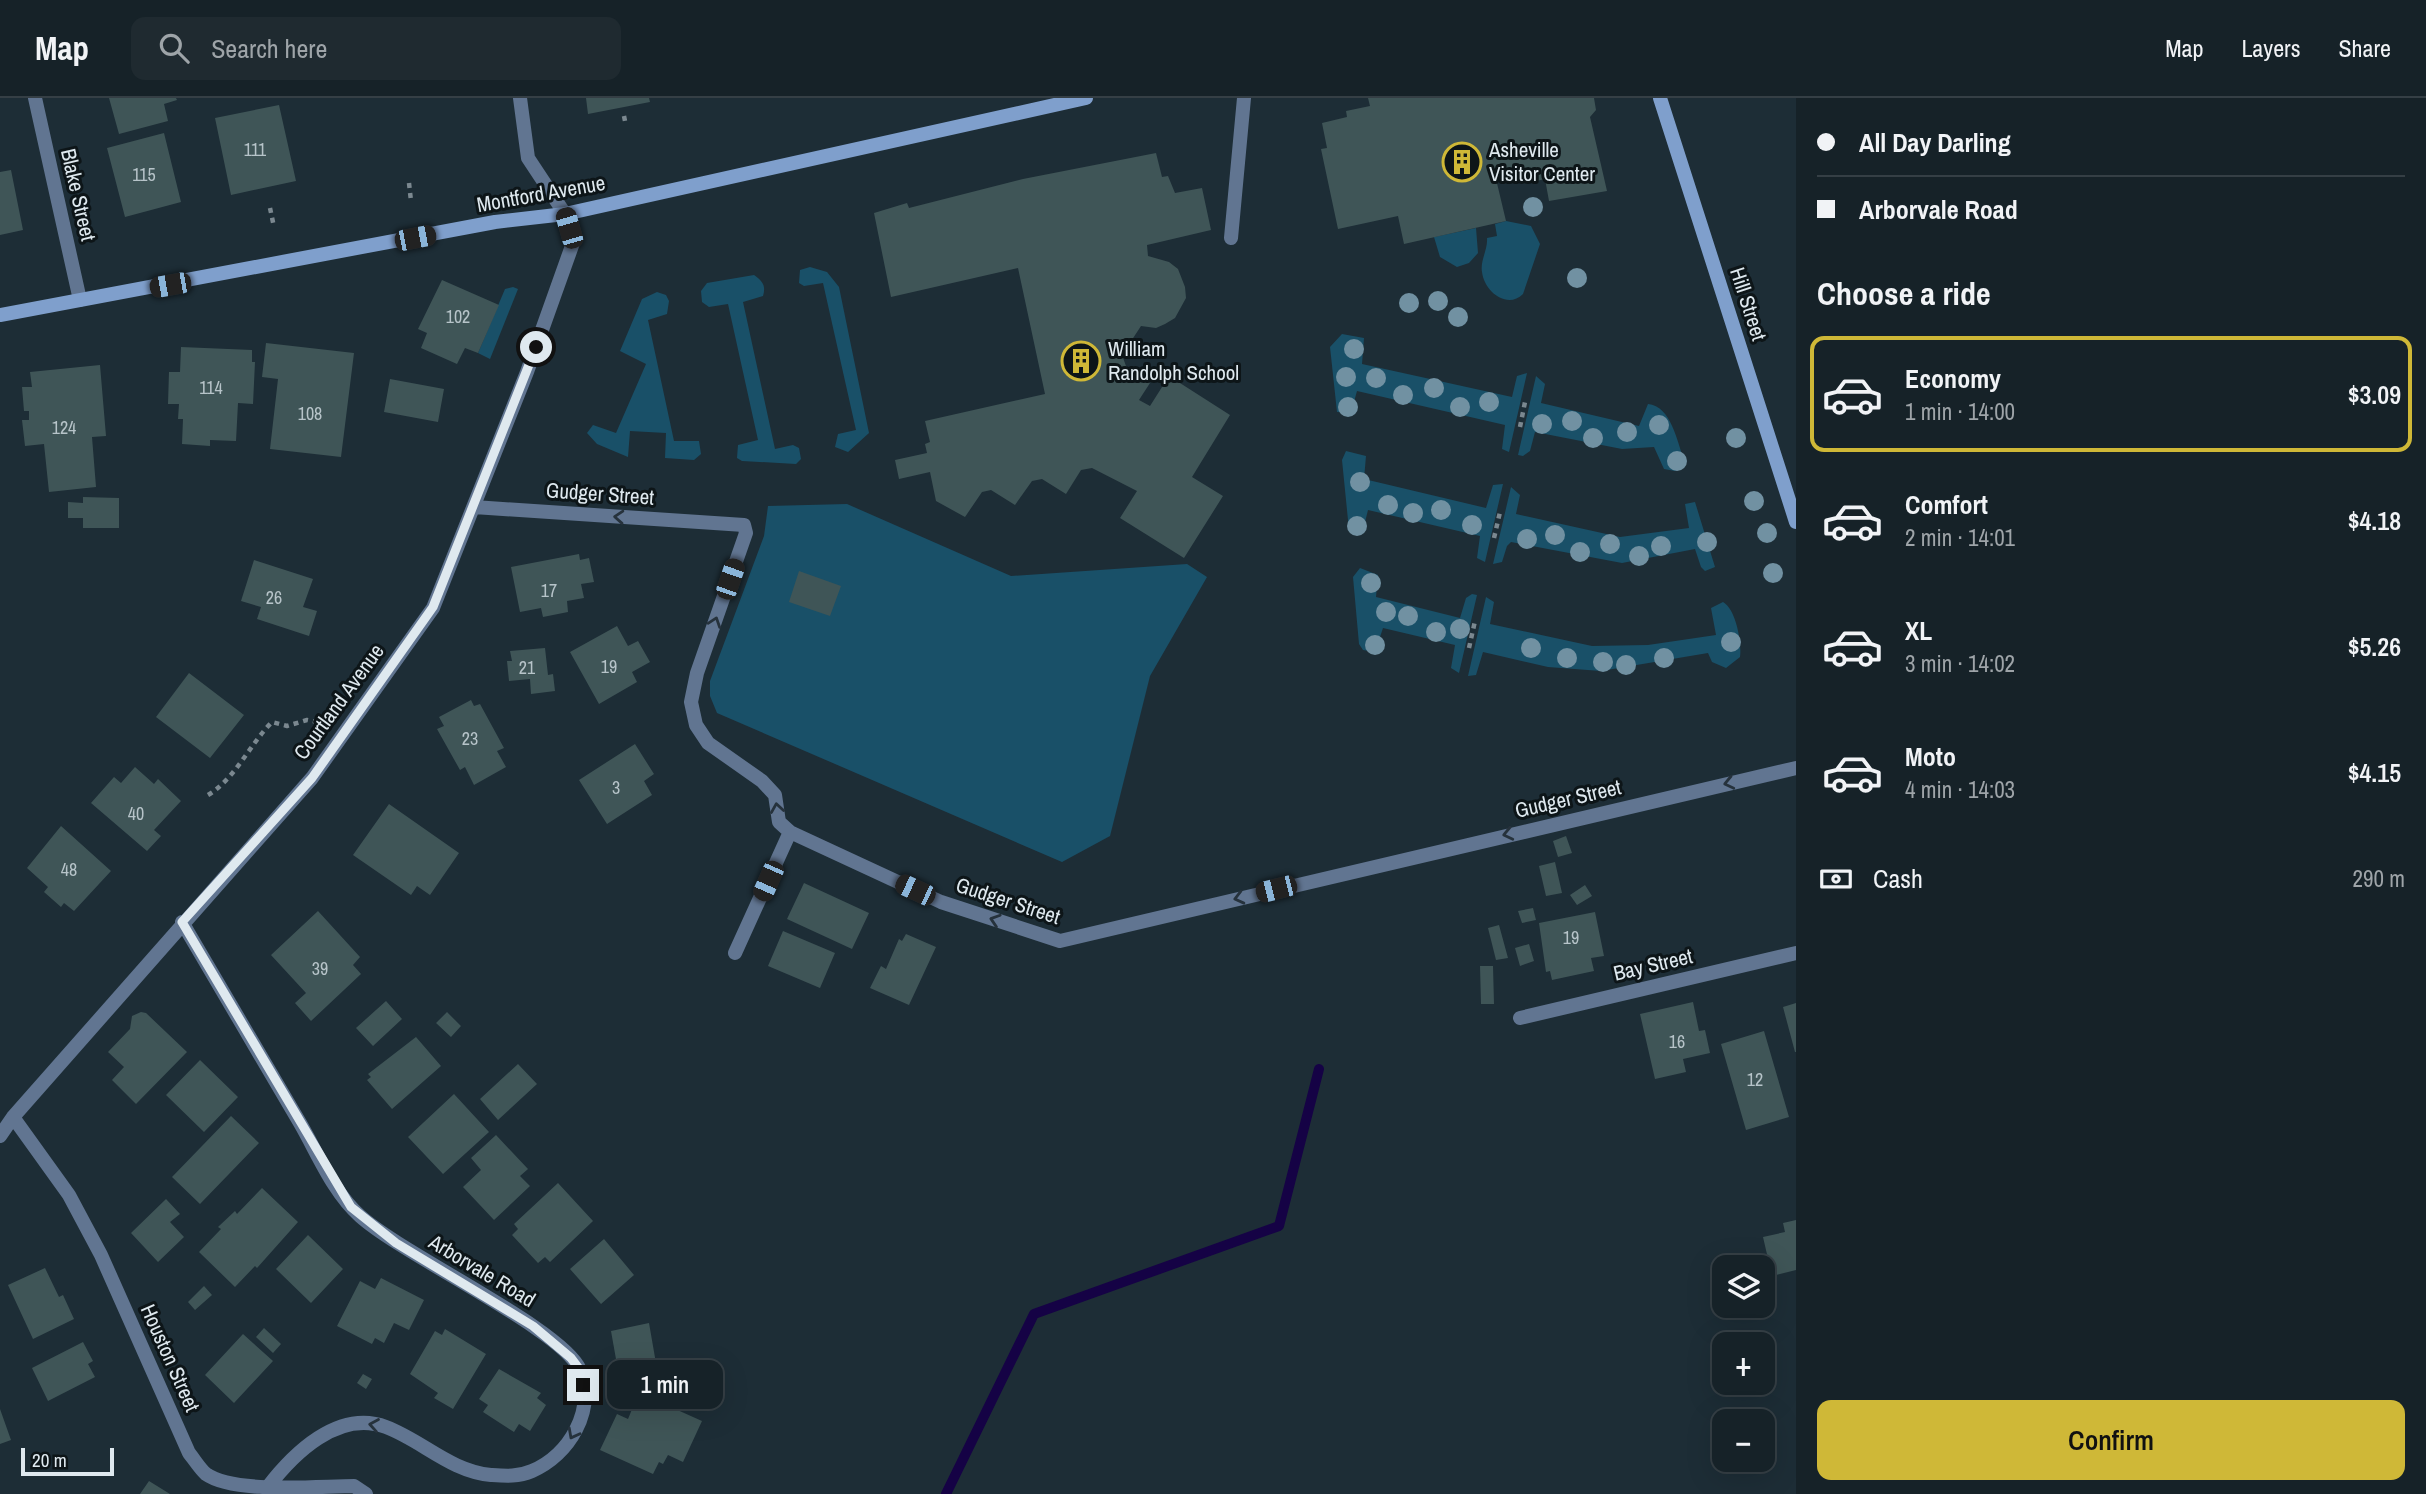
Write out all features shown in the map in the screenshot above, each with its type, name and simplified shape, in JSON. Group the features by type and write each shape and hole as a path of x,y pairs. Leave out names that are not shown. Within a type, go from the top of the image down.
{"street":[{"name":"Blake Street","path":"35,98 80,300"},
{"path":"520,98 528,158 565,214"},
{"name":"Montford Avenue","path":"0,315 495,222 565,214 1086,98"},
{"path":"1231,237 1244,98"},
{"name":"Hill Street","path":"1660,98 1796,522"},
{"name":"Courtland Avenue","path":"0,1136 13,1117 182,922 312,778 433,607 569,259 573,243 565,214"},
{"name":"Gudger Street","path":"474,507 744,525 746,533 697,673 691,702 696,725 708,743 762,781 775,795 779,822 790,832 941,902 1060,941 1796,768"},
{"path":"735,953 790,832"},
{"name":"Arborvale Road","path":"182,922 351,1207 396,1243 533,1326 571,1358 580,1370 583,1385 578,1427 568,1445 532,1471 512,1477 471,1472 385,1427 351,1423 322,1437 289,1459 267,1488"},
{"name":"Bay Street","path":"1520,1018 1796,953"},
{"name":"Houston Street","path":"13,1117 69,1195 94,1243 189,1453 207,1475 228,1485 267,1488 354,1486 366,1494"}],"path":[{"path":"409,183 411,201"},
{"path":"270,208 274,227"},
{"path":"1520,427 1525,402"},
{"path":"1494,538 1500,512"},
{"path":"1469,648 1475,621"},
{"path":"208,795 225,783 248,748 272,722 287,726 307,720 324,723"}],"shaded area":[{"path":"1506,221 1531,226 1540,244 1523,294 1510,300 1492,292 1484,279 1482,268 1487,238 1497,236 1495,224"},
{"path":"1476,228 1478,253 1469,263 1457,267 1440,257 1434,237"},
{"path":"810,267 827,272 839,287 869,433 848,452 835,447 838,434 856,430 823,283 804,286 799,283 800,270"},
{"path":"754,275 763,284 763,296 743,302 775,449 793,445 799,448 801,459 796,464 742,461 737,458 738,445 758,440 728,304 709,307 702,302 701,291 707,283"},
{"path":"505,289 518,289 490,359 478,353"},
{"path":"657,292 666,295 669,301 667,314 648,320 674,441 699,441 701,454 694,460 665,458 666,433 630,431 628,457 597,444 587,433 593,425 616,433 646,364 620,351 642,299"},
{"path":"1342,334 1364,338 1362,364 1512,397 1517,376 1527,373 1509,452 1502,449 1505,425 1357,391 1351,413 1337,412 1330,347"},
{"path":"1536,376 1545,384 1541,403 1639,426 1648,404 1656,406 1672,426 1684,460 1683,465 1675,471 1664,469 1654,447 1622,449 1535,432 1530,451 1523,456 1518,455"},
{"path":"1346,451 1366,456 1364,479 1486,508 1493,485 1503,484 1485,562 1477,558 1480,536 1368,510 1363,530 1357,534 1349,530 1342,460"},
{"path":"1511,487 1520,495 1516,514 1620,537 1689,528 1685,504 1695,502 1715,567 1705,571 1695,549 1622,563 1511,542 1502,562 1493,564"},
{"path":"847,504 1011,576 1187,564 1207,577 1150,676 1110,836 1062,862 717,713 710,696 710,681 764,536 768,506"},
{"path":"1360,568 1378,575 1376,597 1460,618 1466,598 1472,594 1477,595 1459,673 1451,668 1455,645 1383,628 1375,652 1363,650 1359,644 1353,577"},
{"path":"1486,597 1494,602 1490,624 1592,646 1648,645 1716,635 1711,608 1723,602 1728,606 1737,627 1740,657 1726,668 1712,662 1708,653 1601,671 1548,667 1483,652 1476,675 1468,676"}],"building":[{"path":"109,98 177,100 164,104 168,121 119,134"},
{"path":"586,98 649,98 650,102 588,114"},
{"name":"Asheville Visitor Center","path":"1368,98 1594,98 1596,110 1590,117 1607,191 1549,201 1545,179 1532,182 1532,179 1522,180 1521,176 1510,179 1510,176 1496,179 1506,221 1404,244 1398,216 1338,229 1321,149 1327,148 1322,123 1347,117 1346,111 1370,106"},
{"path":"279,105 296,181 231,195 215,118"},
{"path":"164,133 181,202 125,217 107,148"},
{"name":"William Randolph School","path":"1156,153 1162,177 1168,176 1175,193 1202,188 1211,230 1147,245 1148,256 1169,262 1178,269 1186,298 1175,318 1156,328 1141,326 1122,355 1126,366 1150,383 1139,400 1150,406 1169,376 1230,415 1192,477 1223,496 1184,558 1120,518 1137,491 1092,468 1081,470 1066,494 1042,479 1032,481 1015,505 991,490 982,492 965,517 936,501 930,472 899,479 895,460 927,453 925,444 930,442 925,421 1045,394 1018,268 891,297 874,213 907,203 909,208 1023,179"},
{"path":"11,170 23,230 0,235 0,172"},
{"path":"442,280 499,305 478,353 465,348 457,364 421,348 427,333 418,329"},
{"path":"266,343 354,353 341,457 270,449 278,379 262,377"},
{"path":"181,347 252,350 252,362 255,362 253,404 238,403 236,441 210,440 210,446 182,444 183,419 178,419 179,404 168,404 169,372 180,372"},
{"path":"100,365 106,436 92,437 96,487 49,492 44,444 25,446 22,420 29,420 29,411 24,411 22,387 32,387 30,372"},
{"path":"390,379 444,389 438,422 384,412"},
{"path":"83,497 119,498 119,528 83,528 83,518 68,518 68,502 83,503"},
{"path":"579,554 580,560 589,558 594,582 581,584 584,598 567,601 568,612 543,617 541,608 520,612 511,567"},
{"path":"254,560 313,579 303,607 317,611 309,636 257,619 261,607 241,601"},
{"path":"799,571 841,586 830,616 789,602"},
{"path":"617,626 628,646 638,641 650,662 632,672 637,682 599,704 570,652"},
{"path":"545,648 548,675 553,674 555,691 531,694 530,679 509,681 507,661 512,661 510,651"},
{"path":"189,673 244,715 210,758 156,717"},
{"path":"471,700 474,706 480,704 504,748 497,751 506,767 474,785 465,767 460,770 437,729 444,726 439,717"},
{"path":"635,744 654,774 644,781 652,795 607,824 579,780"},
{"path":"135,767 154,784 158,779 181,801 154,830 161,836 147,851 91,803 114,777 121,783"},
{"path":"389,804 459,853 430,895 417,886 411,895 353,855"},
{"path":"61,826 111,871 74,911 64,903 61,907 44,892 48,887 27,868"},
{"path":"1566,836 1572,853 1558,857 1553,841"},
{"path":"1555,862 1562,893 1546,896 1539,866"},
{"path":"804,883 869,913 852,949 787,919"},
{"path":"1585,885 1592,896 1577,905 1570,895"},
{"path":"1533,908 1536,920 1522,923 1518,911"},
{"path":"318,911 360,957 353,965 361,974 311,1021 295,1003 306,993 271,955"},
{"path":"1595,912 1604,956 1591,958 1594,971 1552,980 1550,971 1546,972 1539,923"},
{"path":"1499,925 1508,958 1496,960 1488,928"},
{"path":"783,931 835,953 820,988 768,966"},
{"path":"906,934 936,947 909,1005 870,988 881,966 886,969 899,939 902,941"},
{"path":"1529,944 1534,961 1520,966 1515,948"},
{"path":"1480,966 1493,966 1494,1004 1481,1004"},
{"path":"386,1001 402,1019 373,1046 356,1028"},
{"path":"1693,1002 1699,1031 1705,1030 1710,1053 1683,1059 1686,1072 1655,1079 1640,1014"},
{"path":"1796,1003 1796,1052 1795,1052 1783,1007"},
{"path":"447,1012 461,1026 451,1037 436,1023"},
{"path":"146,1013 187,1052 136,1104 112,1080 124,1067 108,1052 130,1029 132,1016"},
{"path":"1764,1031 1789,1117 1746,1130 1721,1044"},
{"path":"416,1037 441,1066 392,1109 367,1080 371,1077 368,1074"},
{"path":"200,1060 238,1097 204,1132 166,1095"},
{"path":"518,1064 537,1084 498,1120 480,1099"},
{"path":"454,1094 489,1132 443,1174 408,1137"},
{"path":"231,1116 259,1143 200,1204 172,1177"},
{"path":"496,1135 528,1169 520,1176 530,1186 494,1220 463,1187 481,1170 471,1158"},
{"path":"558,1183 593,1221 550,1262 545,1257 538,1263 512,1235 518,1229 514,1224"},
{"path":"262,1188 298,1222 257,1268 255,1266 235,1287 199,1252 221,1229 218,1227 235,1211 237,1214"},
{"path":"166,1199 180,1214 170,1222 184,1237 158,1262 131,1233"},
{"path":"1796,1220 1796,1270 1775,1275 1775,1255 1767,1255 1763,1237 1785,1232 1783,1223"},
{"path":"308,1235 343,1269 311,1303 276,1269"},
{"path":"604,1239 634,1275 601,1304 570,1269"},
{"path":"45,1268 59,1297 63,1295 74,1319 33,1339 8,1285"},
{"path":"381,1278 424,1300 409,1330 394,1323 384,1343 375,1338 372,1344 337,1326 360,1281 375,1289"},
{"path":"204,1286 212,1295 195,1310 188,1302"},
{"path":"649,1323 657,1369 619,1376 611,1331"},
{"path":"264,1328 281,1344 273,1353 256,1337"},
{"path":"445,1329 486,1354 453,1409 434,1398 438,1393 410,1374 435,1331 442,1335"},
{"path":"243,1334 273,1361 234,1403 205,1375"},
{"path":"83,1342 93,1361 88,1364 95,1377 48,1401 32,1368"},
{"path":"499,1369 541,1393 537,1398 546,1405 530,1431 519,1424 514,1432 483,1412 488,1405 479,1399"},
{"path":"363,1374 372,1379 366,1389 357,1383"},
{"path":"681,1391 710,1395 708,1411 679,1407"},
{"path":"635,1402 652,1410 655,1403 662,1407 664,1404 702,1421 683,1462 668,1455 663,1464 659,1462 653,1474 600,1450 617,1414 628,1419"},
{"path":"0,1409 11,1440 0,1444"},
{"path":"149,1481 170,1494 140,1494"}],"waterway":[{"path":"946,1494 1034,1314 1279,1226 1319,1069"}],"place":[{"name":"Asheville Visitor Center","path":"1462,162"},
{"name":"William Randolph School","path":"1081,361"}],"route":[{"path":"536,347 433,607 312,778 182,922 351,1207 361,1218 396,1243 533,1326 571,1358 580,1370 583,1385"}]}
